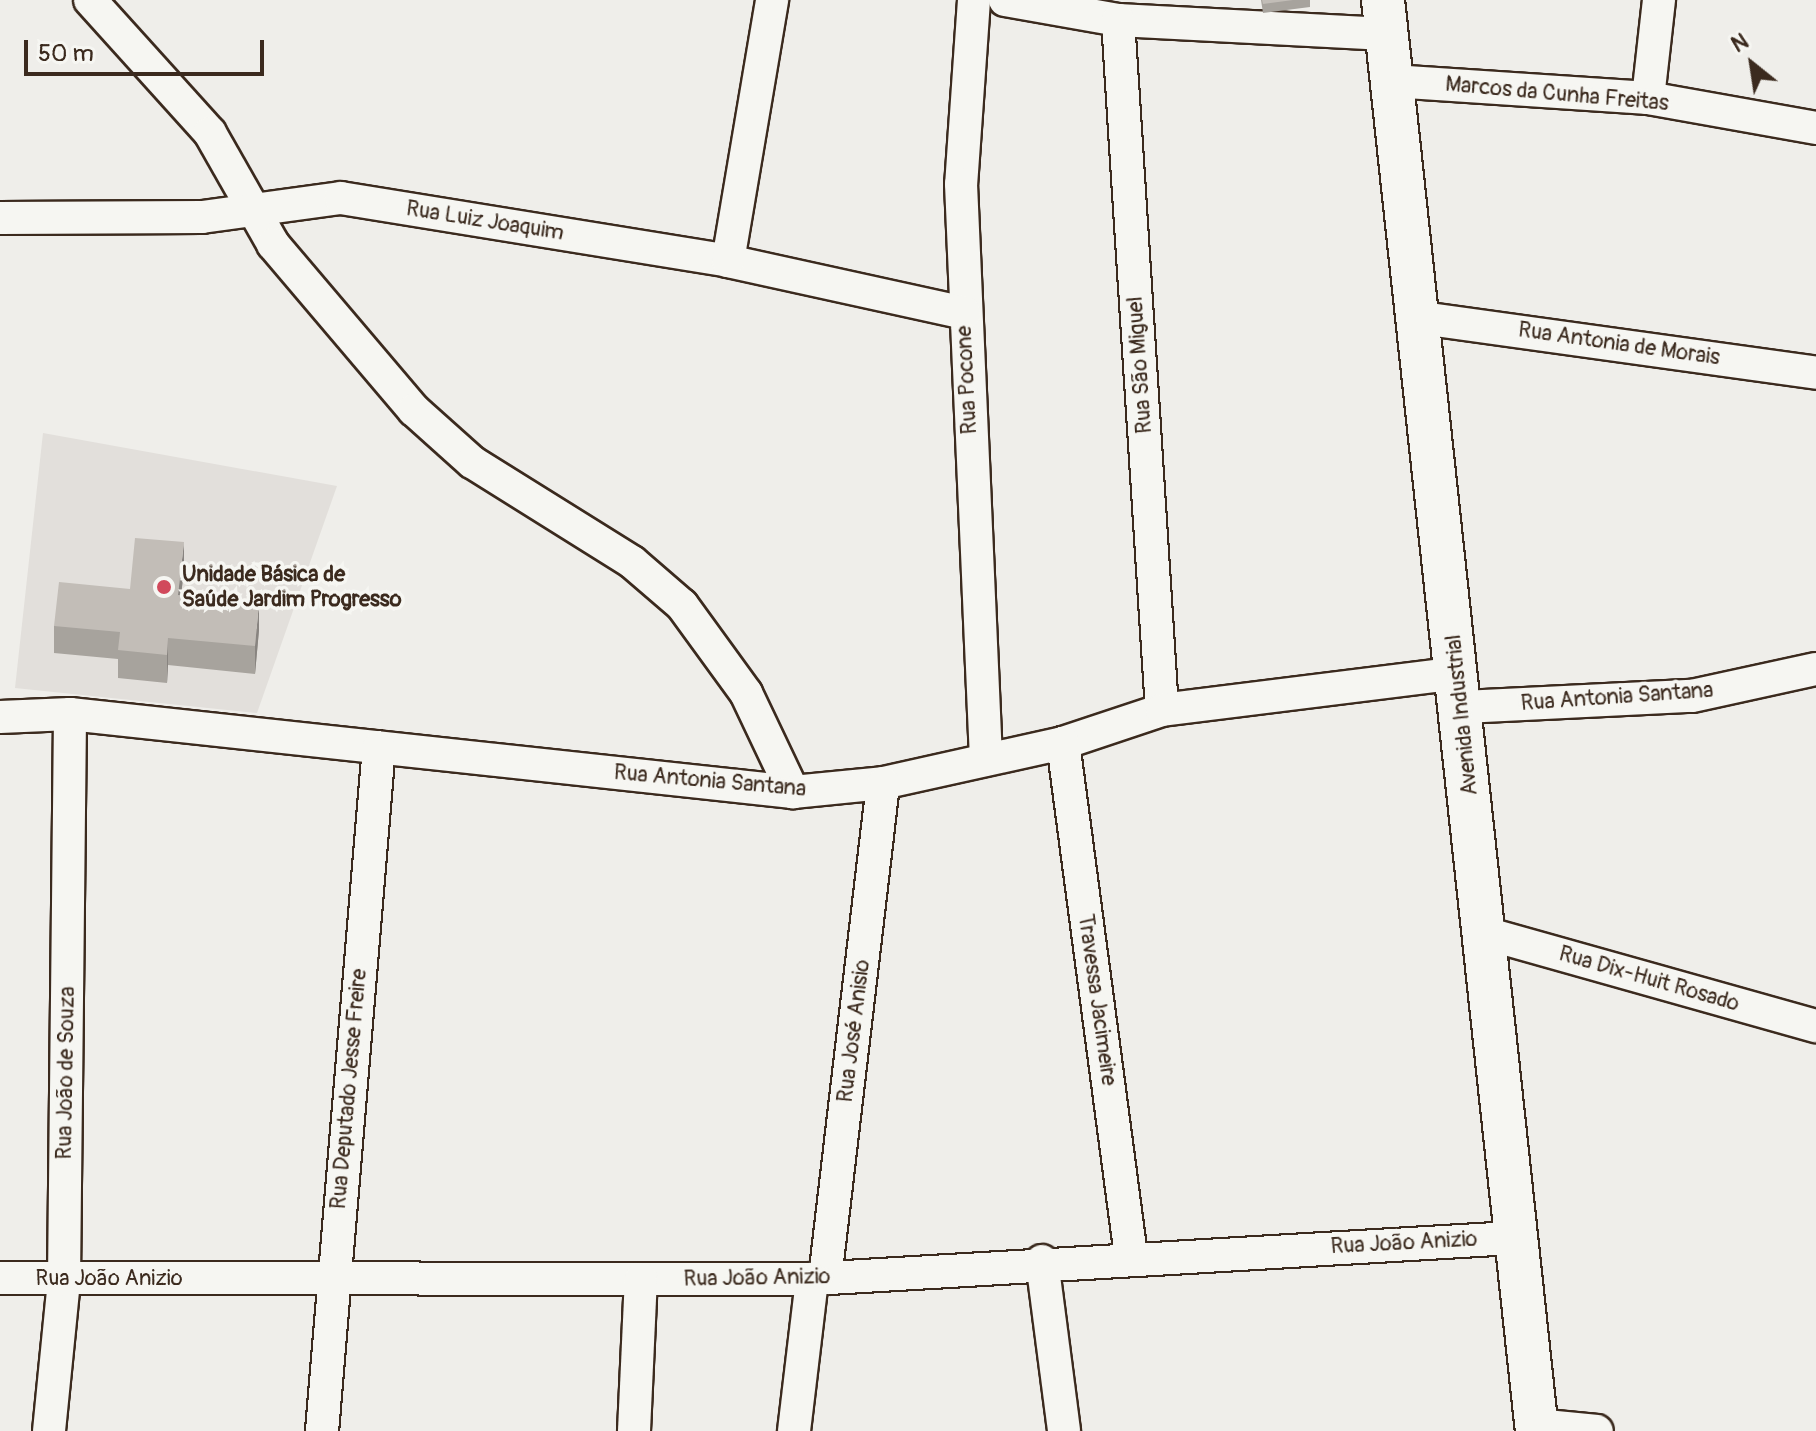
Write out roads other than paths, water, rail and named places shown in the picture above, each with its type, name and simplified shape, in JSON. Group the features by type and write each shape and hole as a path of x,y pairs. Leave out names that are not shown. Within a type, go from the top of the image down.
{"street":[{"path":"90,0 210,133 273,244 414,410 472,462 632,562 682,605 746,693 793,792"},
{"path":"728,261 772,0"},
{"name":"Rua Pocone","path":"974,0 961,184 964,313 986,759"},
{"path":"1005,0 1118,20 1384,17"},
{"path":"1648,98 1659,0"},
{"name":"Avenida Industrial","path":"1384,17 1422,318 1461,690 1481,932 1513,1238 1537,1428"},
{"name":"Rua São Miguel","path":"1118,20 1162,710"},
{"name":"Marcos da Cunha Freitas","path":"1392,81 1648,98 1816,128"},
{"name":"Rua Luiz Joaquim","path":"0,218 164,219 252,206 341,198 728,261 964,313"},
{"name":"Rua Antonia de Morais","path":"1422,318 1816,373"},
{"name":"Rua Antonia Santana","path":"0,717 70,714 793,792 883,783 1063,743 1162,710 1461,690 1692,696 1816,669"},
{"name":"Rua João de Souza","path":"49,1431 64,1280 70,714"},
{"name":"Travessa Jacimeire","path":"1063,743 1131,1256"},
{"name":"Rua Deputado Jesse Freire","path":"322,1431 379,747"},
{"name":"Rua José Anisio","path":"794,1431 819,1279 883,783"},
{"name":"Rua Dix-Huit Rosado","path":"1481,932 1816,1026"},
{"name":"Rua João Anizio","path":"0,1278 819,1279 1042,1261 1513,1238"},
{"path":"1042,1261 1064,1431"},
{"path":"634,1431 641,1279"},
{"path":"1537,1428 1597,1431"}],"place":[{"name":"Unidade Básica de Saúde Jardim Progresso","path":"164,587"}]}
